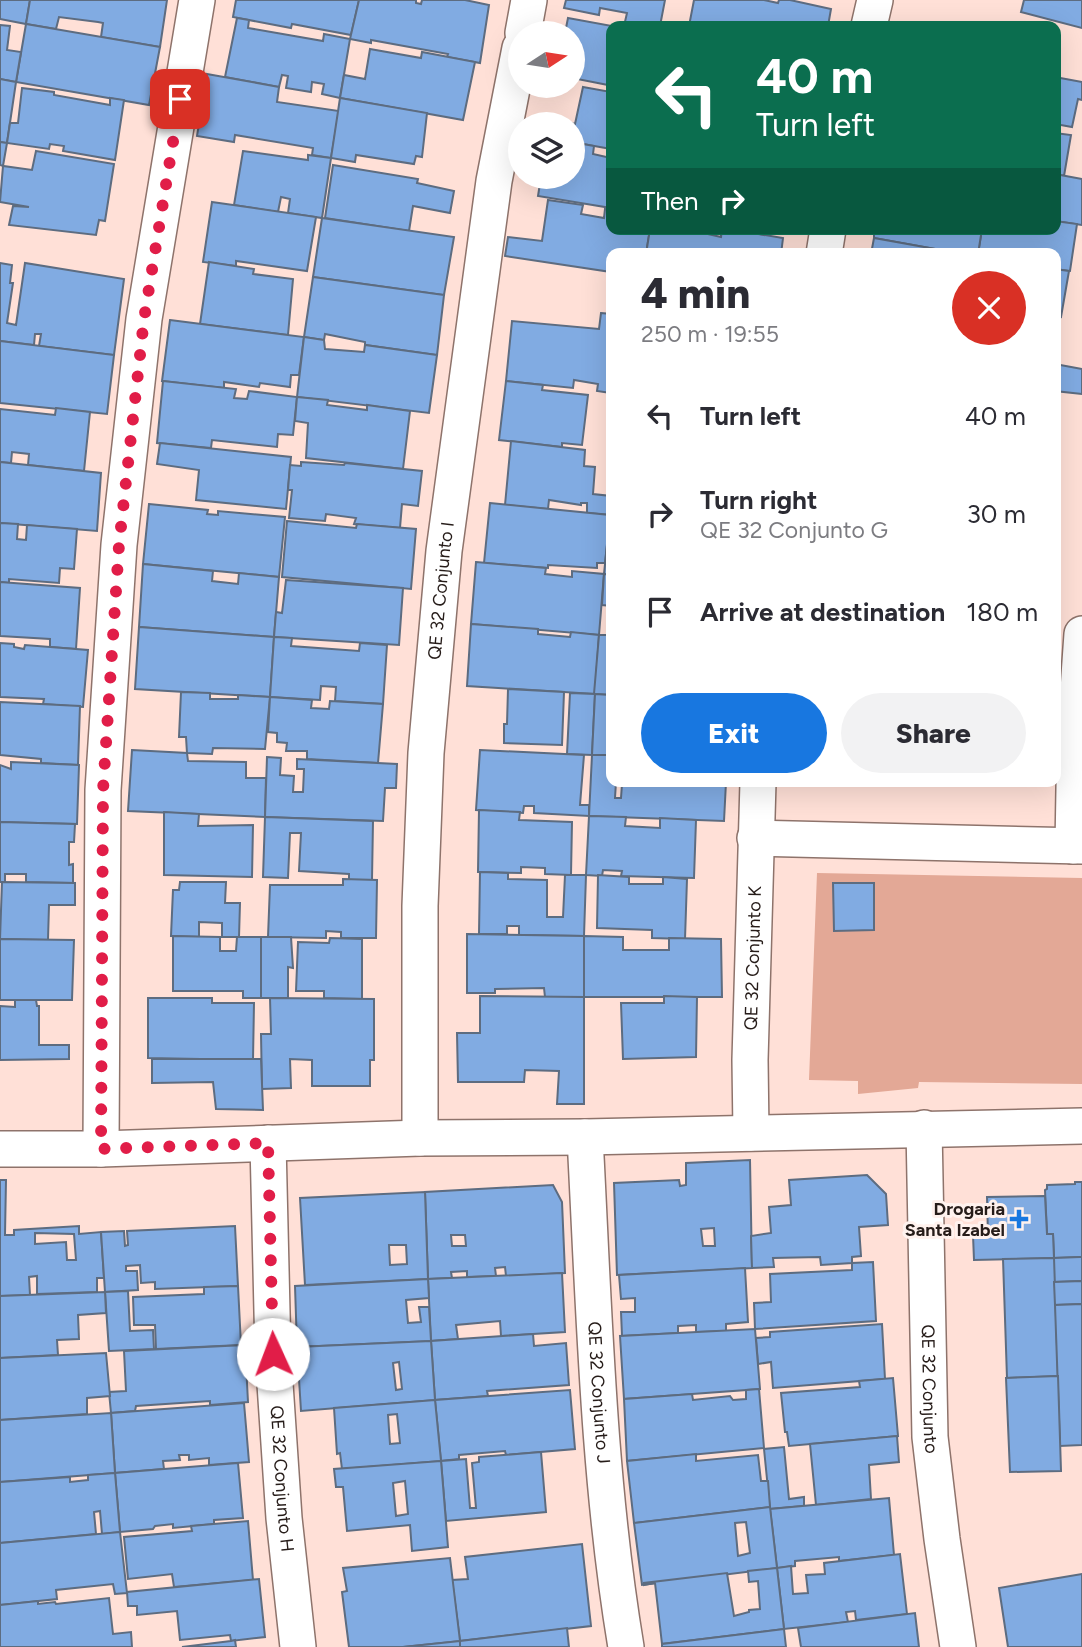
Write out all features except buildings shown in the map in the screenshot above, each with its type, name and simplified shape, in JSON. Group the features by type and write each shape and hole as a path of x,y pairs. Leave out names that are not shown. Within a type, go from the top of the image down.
{"street":[{"path":"101,1149 103,790 119,545 144,319 197,0"},
{"path":"525,21 529,0"},
{"path":"870,21 875,0"},
{"name":"QE 32 Conjunto I","path":"420,1138 420,906 426,753 444,551 494,181 510,98"},
{"path":"755,838 1077,846 1075,732 1082,634"},
{"name":"QE 32 Conjunto K","path":"751,1133 750,1060 758,787"},
{"path":"0,1149 101,1149 420,1138 1082,1126"},
{"name":"QE 32 Conjunto","path":"924,1128 930,1437 958,1647"},
{"name":"QE 32 Conjunto J","path":"585,1137 597,1357 613,1562 626,1647"},
{"name":"QE 32 Conjunto H","path":"268,1143 273,1354 284,1517 298,1647"}],"shaded area":[{"path":"817,873 1082,878 1082,1084 919,1082 918,1088 858,1094 858,1081 809,1080"}],"place":[{"name":"Drogaria Santa Izabel","path":"1019,1219"}],"route":[{"path":"180,99 144,319 119,545 103,790 101,1149 268,1143 273,1354"}]}
